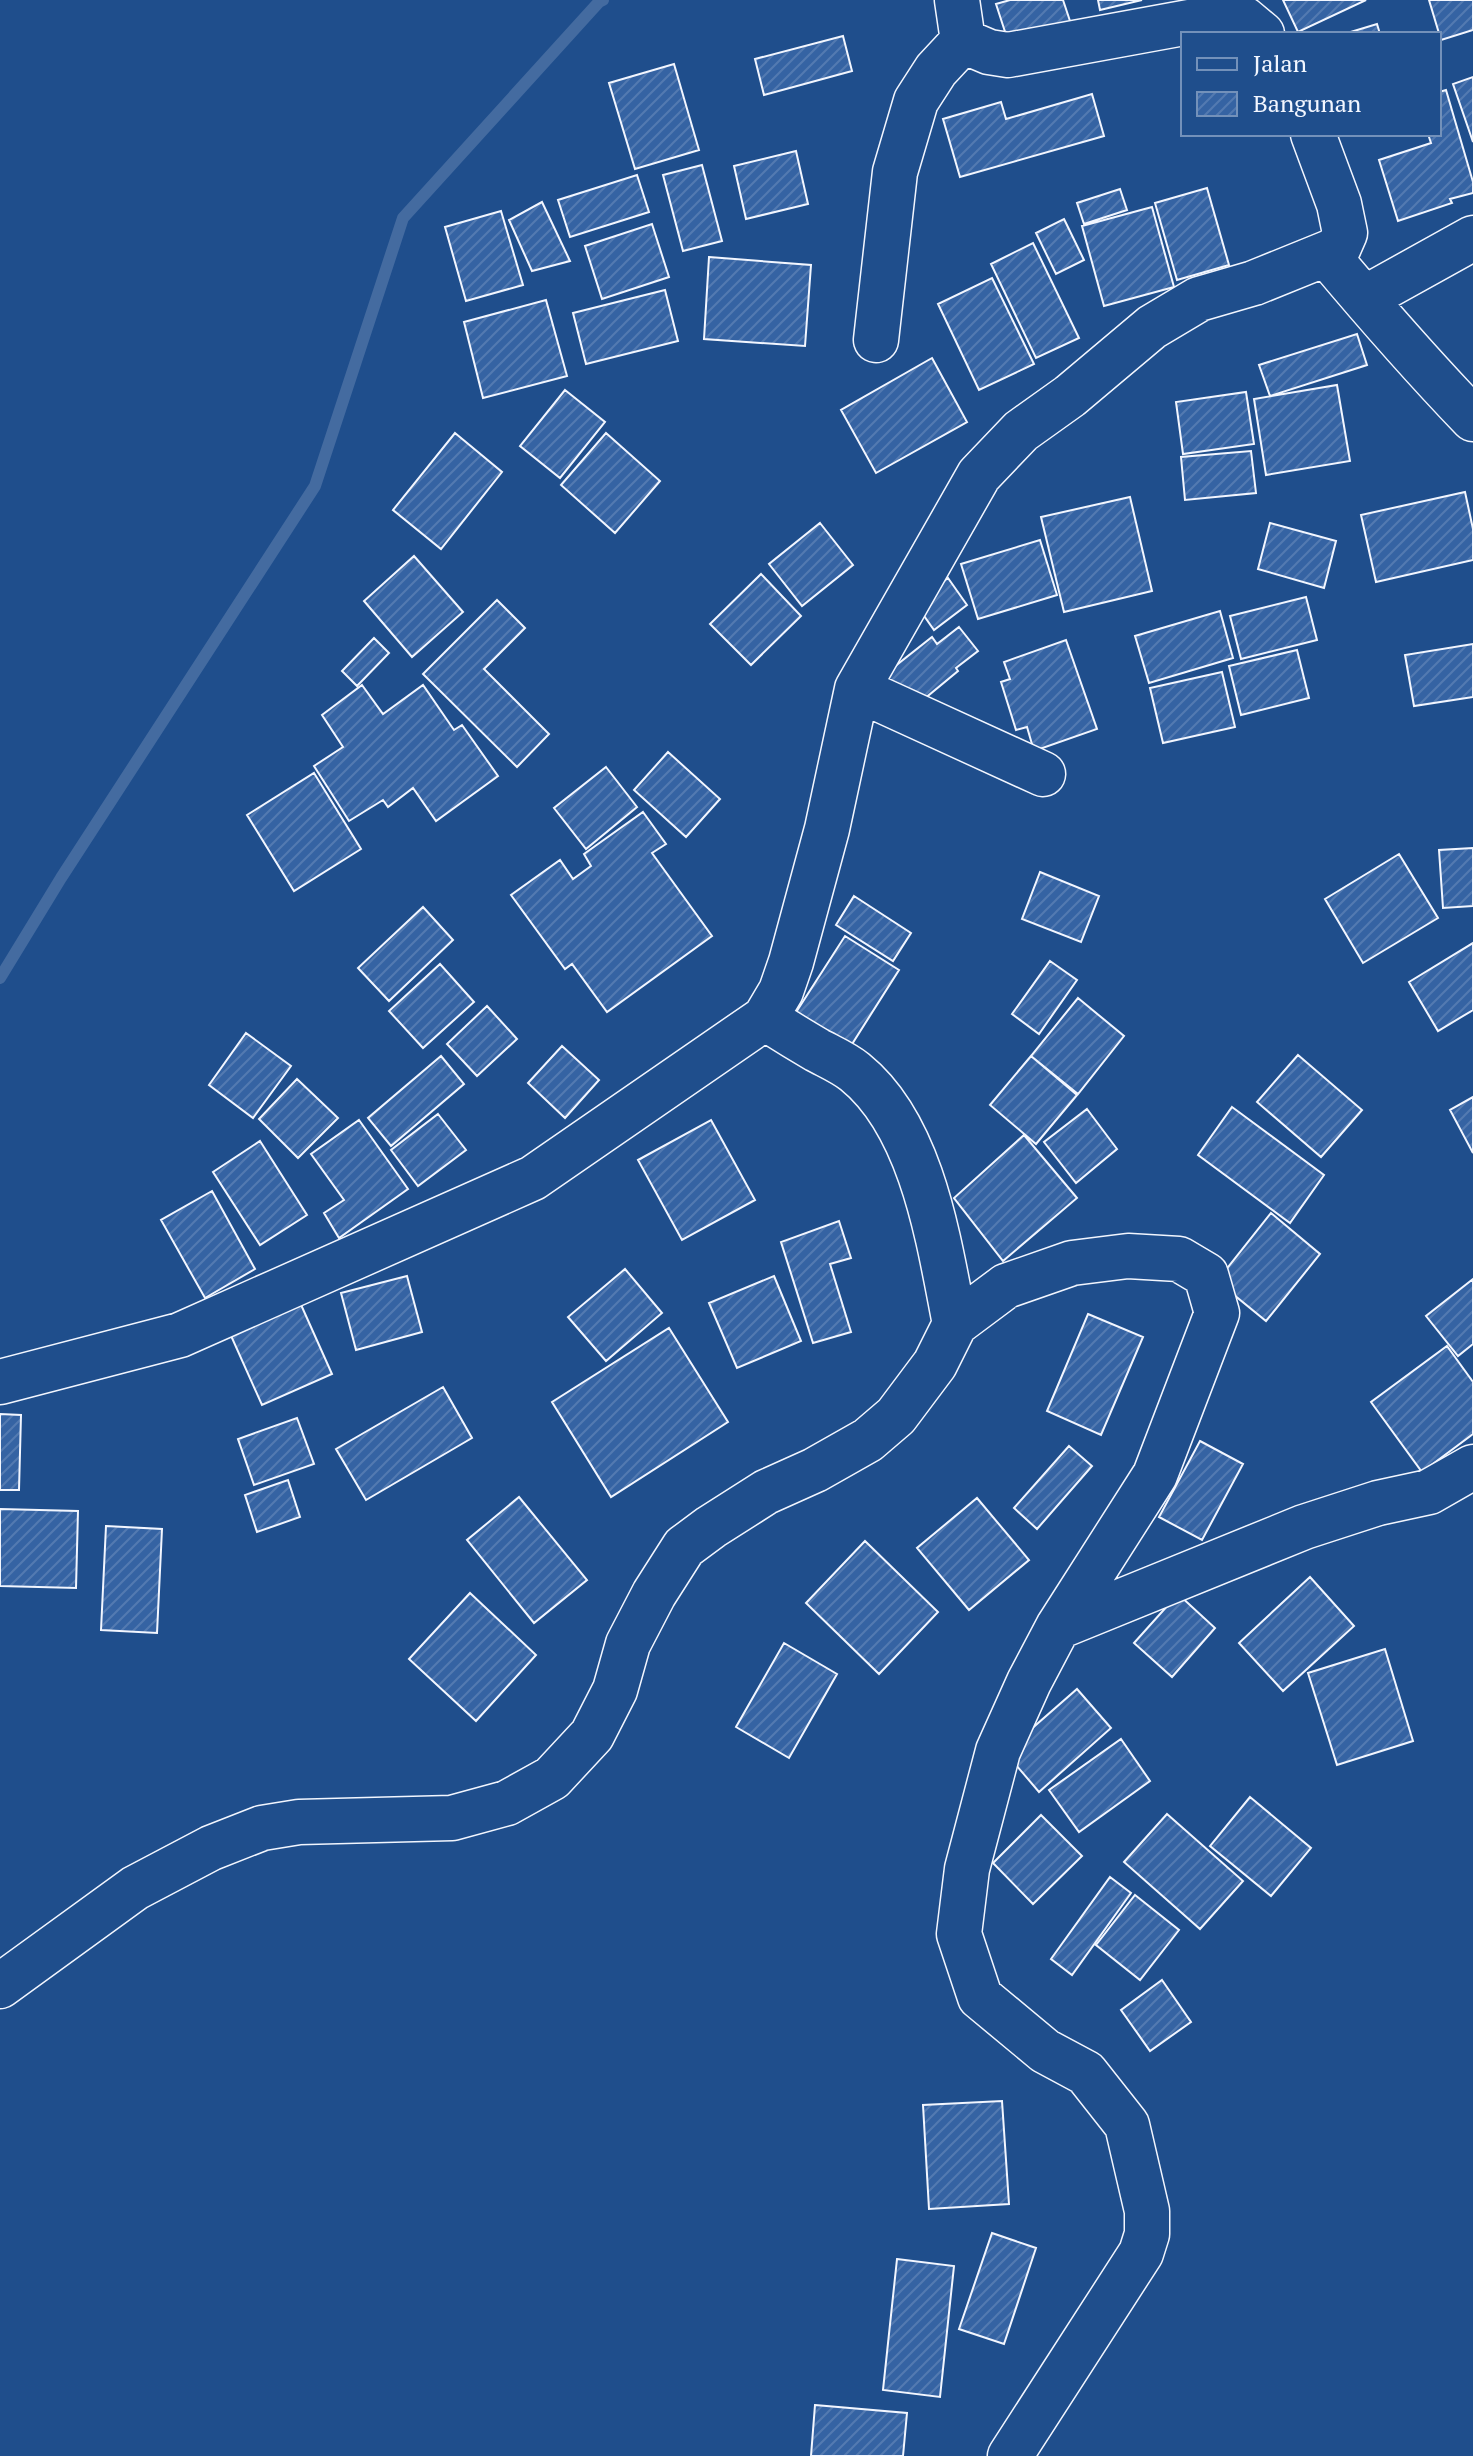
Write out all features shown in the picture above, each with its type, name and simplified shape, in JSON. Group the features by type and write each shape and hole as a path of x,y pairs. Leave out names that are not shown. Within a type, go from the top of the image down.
{"street":[{"path":"960,20 977,48 1008,55 1222,16 1244,19 1260,32"},
{"path":"876,340 895,172 916,101 936,70 960,20"},
{"path":"0,1382 180,1335 533,1178 765,1018 781,991 791,962 827,829 857,689 979,475 1021,431 1070,396 1152,327 1199,299 1254,283 1338,249 1345,233 1335,193 1314,136"},
{"path":"1365,298 1473,238"},
{"path":"1327,255 1394,336 1473,419"},
{"path":"857,689 1043,774"},
{"path":"765,1018 852,1070 874,1089 903,1135 929,1202 955,1324"},
{"path":"0,1986 135,1888 211,1848 262,1828 299,1822 452,1818 507,1803 552,1778 592,1735 615,1690 628,1644 654,1594 684,1547 766,1492 815,1470 868,1440 896,1416 935,1364 955,1324 1006,1286 1072,1263 1128,1256 1179,1259 1206,1275 1217,1313 1155,1475 1058,1627 1029,1682 998,1751 967,1869 959,1934 980,1997 1045,2051 1086,2073 1127,2125 1147,2211 1147,2234 1141,2253 1010,2456"},
{"path":"1058,1627 1304,1527 1378,1503 1429,1492 1473,1467"}],"building":[{"path":"1010,0 1063,0 1071,24 1009,44 996,4"},
{"path":"1098,0 1142,0 1100,10"},
{"path":"1283,0 1366,0 1298,32"},
{"path":"1429,0 1473,0 1473,30 1441,40"},
{"path":"1377,24 1379,32 1351,32"},
{"path":"843,36 852,71 764,95 755,59"},
{"path":"674,64 699,150 635,169 609,83"},
{"path":"1473,77 1473,142 1453,84"},
{"path":"1446,90 1473,182 1473,193 1450,199 1452,203 1398,221 1379,160 1431,143 1429,136 1441,136 1441,91"},
{"path":"1092,94 1104,136 960,177 943,119 1001,102 1006,119"},
{"path":"796,151 808,204 746,219 734,166"},
{"path":"702,165 722,241 683,251 663,175"},
{"path":"637,175 649,212 570,237 558,200"},
{"path":"1207,188 1229,265 1177,280 1155,203"},
{"path":"1120,189 1127,210 1084,224 1077,203"},
{"path":"542,202 570,261 532,271 509,220"},
{"path":"1152,207 1174,287 1104,306 1082,226"},
{"path":"501,211 523,285 466,301 445,227"},
{"path":"1064,219 1084,260 1056,274 1036,233"},
{"path":"652,224 669,277 602,299 585,246"},
{"path":"1033,243 1079,338 1036,358 991,264"},
{"path":"709,257 811,265 805,346 704,339"},
{"path":"992,278 1034,364 979,390 938,304"},
{"path":"665,290 678,341 586,364 573,313"},
{"path":"546,300 567,376 483,398 464,322"},
{"path":"1357,334 1367,365 1270,396 1259,365"},
{"path":"932,358 967,422 876,473 841,410"},
{"path":"1337,385 1350,461 1266,475 1254,399"},
{"path":"565,390 605,422 560,478 520,446"},
{"path":"1246,392 1254,444 1183,454 1176,402"},
{"path":"455,433 502,472 441,549 393,510"},
{"path":"606,433 660,481 615,533 561,485"},
{"path":"1251,451 1256,493 1185,500 1181,457"},
{"path":"1465,492 1473,529 1473,560 1376,582 1361,515"},
{"path":"1130,497 1152,591 1064,612 1041,517"},
{"path":"820,523 853,565 802,606 769,564"},
{"path":"1270,523 1336,541 1324,588 1258,569"},
{"path":"1040,540 1057,595 978,619 961,564"},
{"path":"414,556 463,612 412,657 364,601"},
{"path":"761,574 801,616 751,665 710,624"},
{"path":"948,578 967,605 934,630 915,603"},
{"path":"1306,597 1317,640 1241,659 1230,616"},
{"path":"497,600 525,628 484,669 549,734 517,767 423,674"},
{"path":"1220,611 1233,658 1149,683 1135,636"},
{"path":"959,627 978,651 912,709 884,675 932,637 937,644"},
{"path":"374,638 389,653 357,686 342,671"},
{"path":"1066,640 1097,729 1034,751 1027,727 1016,730 1001,682 1010,679 1004,662"},
{"path":"1473,644 1473,697 1414,706 1405,655"},
{"path":"1297,650 1309,698 1241,715 1229,666"},
{"path":"1222,672 1235,727 1163,743 1150,688"},
{"path":"362,685 383,714 423,685 454,730 462,725 498,776 436,821 413,788 388,807 383,800 349,821 314,766 343,747 322,715"},
{"path":"668,752 720,799 686,837 634,790"},
{"path":"606,767 637,807 586,849 554,808"},
{"path":"314,773 361,849 294,891 247,815"},
{"path":"643,812 666,844 652,853 712,936 607,1012 572,964 565,969 511,895 560,860 573,879 591,866 584,854"},
{"path":"1473,848 1473,906 1443,908 1439,850"},
{"path":"1399,854 1438,918 1363,963 1325,899"},
{"path":"1040,872 1099,896 1081,942 1022,919"},
{"path":"854,896 911,933 893,961 836,925"},
{"path":"423,907 453,940 389,1001 358,968"},
{"path":"845,936 899,970 847,1052 793,1017"},
{"path":"1473,943 1473,1010 1438,1031 1409,982"},
{"path":"1050,961 1077,980 1039,1034 1012,1014"},
{"path":"440,964 474,1002 423,1048 389,1011"},
{"path":"1078,998 1124,1036 1078,1094 1031,1056"},
{"path":"487,1006 517,1039 477,1076 447,1044"},
{"path":"246,1033 291,1066 253,1118 209,1085"},
{"path":"562,1046 599,1080 565,1118 528,1083"},
{"path":"1298,1055 1362,1110 1321,1157 1257,1102"},
{"path":"441,1056 464,1084 391,1146 368,1118"},
{"path":"1031,1056 1077,1095 1036,1144 990,1105"},
{"path":"297,1079 338,1118 298,1158 259,1119"},
{"path":"1473,1097 1473,1153 1450,1110"},
{"path":"1232,1107 1324,1175 1290,1223 1198,1155"},
{"path":"1087,1109 1117,1149 1076,1183 1044,1142"},
{"path":"438,1114 466,1150 418,1186 391,1150"},
{"path":"359,1120 408,1189 339,1238 324,1213 344,1200 311,1154"},
{"path":"711,1120 755,1200 682,1240 638,1160"},
{"path":"1024,1135 1077,1198 1003,1261 954,1198"},
{"path":"260,1141 307,1215 260,1245 213,1172"},
{"path":"212,1191 255,1269 205,1298 161,1220"},
{"path":"1271,1213 1320,1254 1266,1321 1217,1281"},
{"path":"839,1221 851,1258 830,1264 851,1332 813,1343 781,1242"},
{"path":"625,1269 662,1313 606,1361 568,1317"},
{"path":"407,1276 422,1332 356,1350 341,1293"},
{"path":"774,1276 801,1341 737,1368 709,1303"},
{"path":"1473,1279 1473,1344 1458,1356 1426,1316"},
{"path":"298,1298 332,1374 262,1405 228,1329"},
{"path":"1088,1314 1143,1337 1101,1435 1047,1411"},
{"path":"669,1328 728,1422 611,1497 552,1402"},
{"path":"1447,1346 1473,1382 1473,1434 1422,1472 1371,1402"},
{"path":"443,1387 472,1438 366,1500 336,1449"},
{"path":"0,1414 21,1415 19,1490 0,1490"},
{"path":"297,1418 314,1464 254,1485 238,1439"},
{"path":"1200,1441 1243,1464 1202,1540 1159,1517"},
{"path":"1069,1446 1092,1466 1037,1529 1014,1508"},
{"path":"288,1480 300,1517 257,1532 245,1495"},
{"path":"519,1497 587,1580 534,1623 467,1540"},
{"path":"977,1498 1029,1560 969,1610 917,1548"},
{"path":"0,1509 78,1511 76,1588 0,1586"},
{"path":"106,1526 162,1529 157,1633 101,1630"},
{"path":"865,1541 938,1612 879,1674 806,1603"},
{"path":"1310,1577 1354,1626 1283,1691 1239,1643"},
{"path":"470,1593 536,1655 476,1721 409,1659"},
{"path":"1178,1594 1215,1628 1172,1677 1134,1643"},
{"path":"784,1643 837,1674 789,1758 736,1727"},
{"path":"1385,1649 1413,1741 1337,1765 1308,1673"},
{"path":"1077,1689 1111,1728 1039,1792 1005,1752"},
{"path":"1121,1739 1150,1781 1079,1832 1049,1790"},
{"path":"1250,1797 1311,1848 1271,1896 1210,1846"},
{"path":"1167,1814 1243,1881 1200,1929 1124,1862"},
{"path":"1041,1815 1082,1856 1033,1904 993,1863"},
{"path":"1110,1877 1131,1893 1072,1975 1051,1959"},
{"path":"1135,1895 1179,1930 1140,1980 1096,1945"},
{"path":"1162,1980 1191,2022 1150,2051 1121,2010"},
{"path":"1002,2101 1009,2204 929,2209 923,2105"},
{"path":"992,2233 1036,2248 1004,2344 959,2329"},
{"path":"897,2259 954,2266 940,2397 883,2390"},
{"path":"815,2405 907,2413 903,2456 811,2456"}],"waterway":[{"path":"0,978 61,878 315,486 403,218 603,0"}]}
